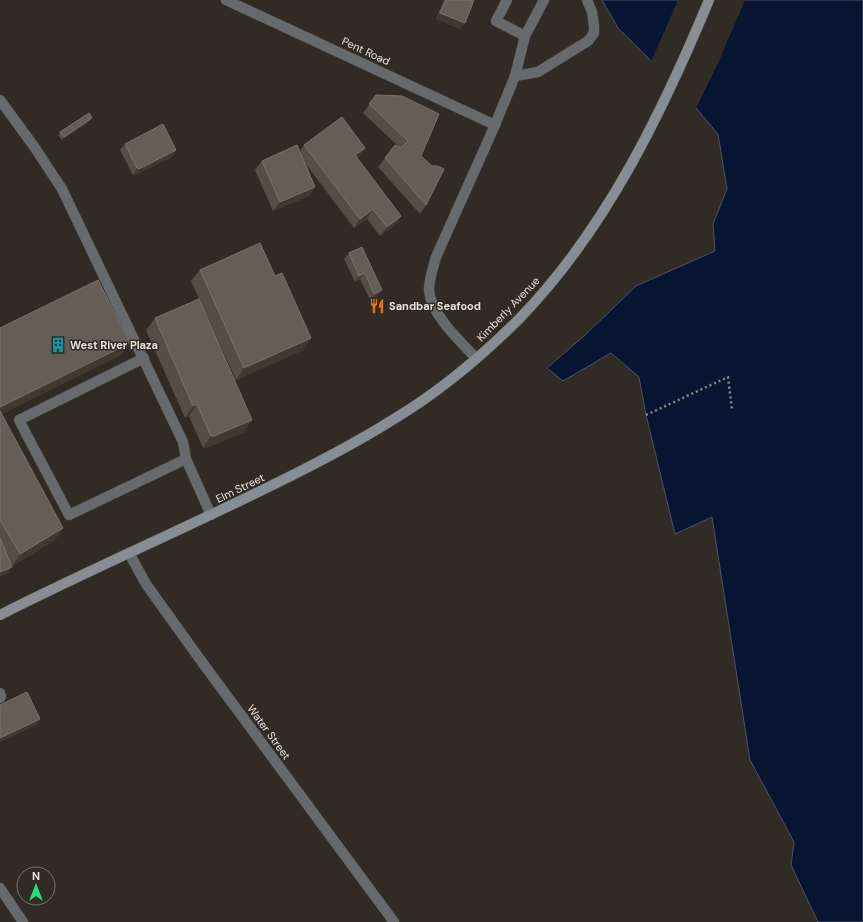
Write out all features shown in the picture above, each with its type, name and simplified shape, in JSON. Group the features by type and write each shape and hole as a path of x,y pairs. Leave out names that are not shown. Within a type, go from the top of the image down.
{"main road":[{"name":"Kimberly Avenue","path":"476,358 508,329 529,307 573,253 615,192 637,155 678,71 709,0"},
{"name":"Elm Street","path":"0,615 322,461 390,422 433,393 476,358"}],"street":[{"name":"Pent Road","path":"226,0 495,125"},
{"path":"507,0 496,21 525,36"},
{"name":"Kimberly Avenue","path":"476,358 436,311 430,298 430,279 436,257 495,125 515,76 525,36 544,0"},
{"path":"515,76 538,72 588,41 594,33 594,26 592,12 587,0"},
{"path":"0,100 33,145 62,189 184,442 186,460 211,515"},
{"path":"144,358 19,420 69,515 186,460"},
{"name":"Water Street","path":"129,553 146,584 199,658 394,922"},
{"path":"0,693 0,698"},
{"path":"0,888 23,922"}],"path":[{"path":"646,415 728,377 732,410"}],"water":[{"path":"602,0 863,0 863,922 818,922 791,865 794,842 750,760 712,517 675,534 646,415 639,377 611,353 563,381 547,368 584,336 636,286 715,251 713,224 727,189 718,134 685,95 618,28"}],"pier":[{"path":"678,0 745,0 719,61 695,110 650,64"}],"building":[{"path":"446,0 474,0 465,23 440,13"},
{"path":"376,95 402,96 439,114 421,156 432,166 438,166 444,169 426,205 385,158 395,145 401,148 408,141 369,104"},
{"path":"89,113 92,118 64,137 60,132"},
{"path":"342,117 365,148 355,155 401,216 387,227 373,209 360,219 304,145"},
{"path":"163,124 176,150 139,169 137,168 125,144"},
{"path":"297,145 315,187 280,202 262,161"},
{"path":"260,243 275,276 282,273 311,338 244,368 200,270"},
{"path":"362,247 382,290 374,294 365,273 359,276 349,253"},
{"name":"West River Plaza","path":"98,280 130,343 0,407 0,328"},
{"path":"199,299 252,420 214,436 211,436 197,404 193,406 155,318"},
{"path":"0,411 63,528 20,554 0,520"},
{"path":"0,538 12,567 0,572"},
{"path":"27,692 40,719 0,738 0,705"}],"place":[{"name":"Sandbar Seafood","path":"377,306"},
{"name":"West River Plaza","path":"58,345"}]}
